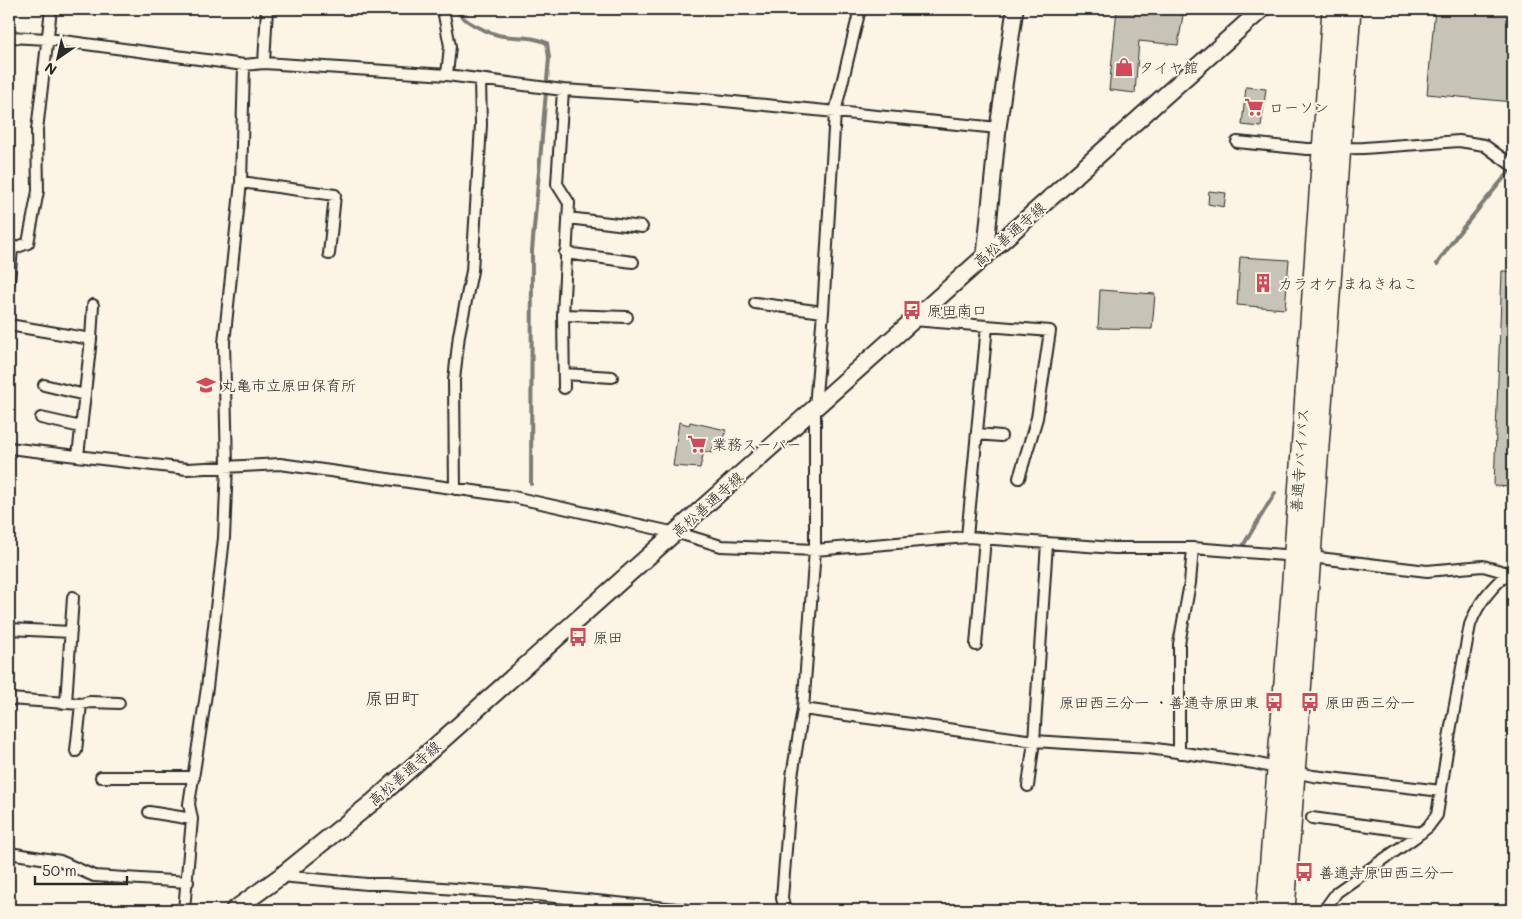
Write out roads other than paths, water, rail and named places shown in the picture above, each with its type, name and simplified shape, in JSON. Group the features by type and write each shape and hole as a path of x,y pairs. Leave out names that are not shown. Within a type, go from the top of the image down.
{"highway":[{"name":"善通寺バイパス","path":"1285,910 1351,9"},
{"name":"善通寺バイパス","path":"1266,910 1291,594 1292,556 1332,10"}],"main road":[{"name":"高松善通寺線","path":"234,910 281,876 374,800 1262,9"}],"street":[{"path":"9,282 12,249 28,243 38,191 38,130 51,9"},
{"path":"264,63 267,9"},
{"path":"445,9 444,15 450,46 446,75"},
{"path":"785,910 782,898 792,776 803,709 815,550 815,407 823,312 834,112 860,9"},
{"path":"985,255 998,128 1015,9"},
{"path":"9,37 48,39 244,65 264,63 446,75 563,90 704,98 998,128"},
{"path":"184,910 188,882 192,819 189,804 224,538 227,465 224,343 241,182 244,65"},
{"path":"455,489 454,380 459,335 472,271 480,125 480,80"},
{"path":"563,90 557,184 569,203 563,315 564,388"},
{"path":"1237,142 1307,149 1322,147 1364,148 1459,141 1484,145 1512,165"},
{"path":"241,182 335,195 330,254"},
{"path":"568,218 642,227"},
{"path":"565,253 633,262"},
{"path":"754,303 823,312"},
{"path":"78,456 93,305"},
{"path":"563,315 627,317"},
{"path":"914,320 1050,331 1037,418 1019,478"},
{"path":"9,325 91,339"},
{"path":"967,537 988,326"},
{"path":"564,374 612,377"},
{"path":"44,385 84,395"},
{"path":"41,418 81,427"},
{"path":"977,434 1001,436"},
{"path":"9,448 187,469 227,465 280,464 508,496 674,533 721,546 815,550 967,537 1114,548 1193,548 1311,557 1427,571 1483,566 1511,570"},
{"path":"976,645 985,538"},
{"path":"1028,786 1034,741 1047,543"},
{"path":"1179,753 1179,644 1190,584 1193,548"},
{"path":"1324,910 1337,892 1421,833 1437,815 1470,625 1475,610 1483,598 1511,570"},
{"path":"66,703 73,598"},
{"path":"9,629 71,632"},
{"path":"9,699 81,704 90,702 119,703"},
{"path":"76,752 81,704"},
{"path":"803,709 1034,741 1149,748 1254,762 1323,777 1441,791"},
{"path":"101,777 194,777"},
{"path":"149,812 192,819"},
{"path":"1312,818 1421,833"},
{"path":"9,853 60,861 94,876 188,882"},
{"path":"281,876 368,884 526,894 687,910"}],"waterway":[{"path":"455,9 468,21 492,33 535,39 547,43 549,58 532,251 531,484"},
{"path":"1437,264 1457,235 1512,168"},
{"path":"1244,544 1275,493"}],"place":[{"name":"タイヤ館","path":"1124,67"},
{"name":"ローソン","path":"1254,107"},
{"name":"カラオケ まねきねこ","path":"1263,283"},
{"name":"原田南口","path":"912,310"},
{"name":"丸亀市立原田保育所","path":"206,385"},
{"name":"業務スーパー","path":"697,444"},
{"name":"原田","path":"578,637"},
{"name":"原田西三分一 ・善通寺原田東","path":"1274,702"},
{"name":"原田西三分一","path":"1310,702"},
{"name":"善通寺原田西三分一","path":"1304,872"}],"district":[{"name":"原田町","path":"392,698"}]}
